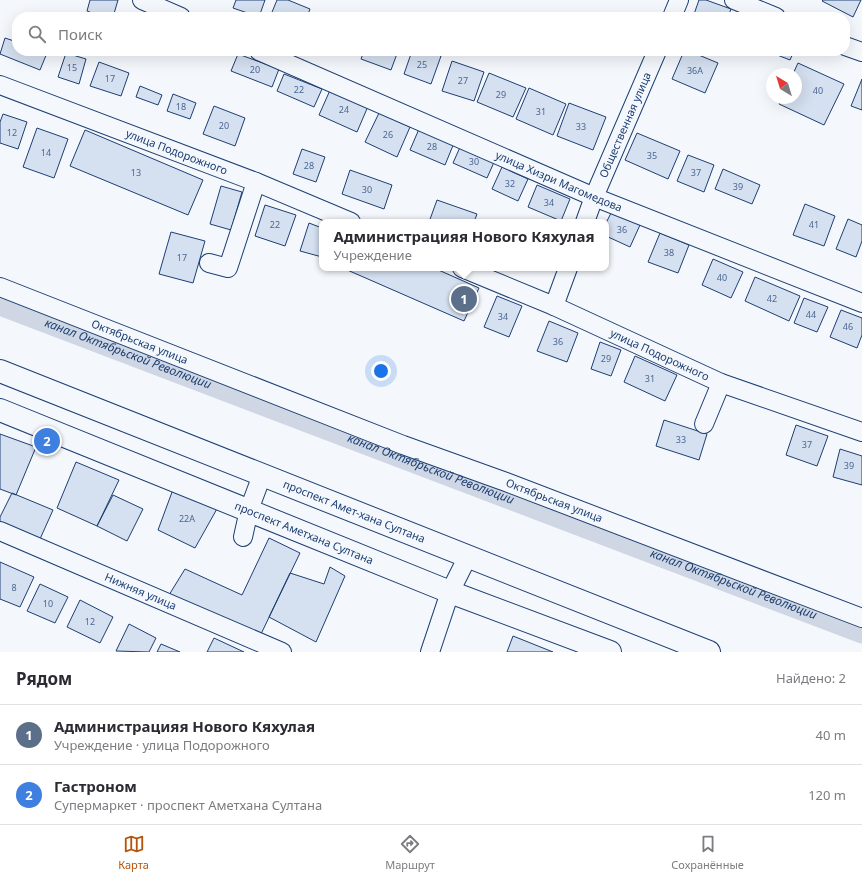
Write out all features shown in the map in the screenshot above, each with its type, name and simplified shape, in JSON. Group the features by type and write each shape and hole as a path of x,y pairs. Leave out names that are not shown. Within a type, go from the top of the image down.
{"main road":[{"name":"проспект Амет-хана Султана","path":"0,371 708,652"},
{"name":"проспект Аметхана Султана","path":"0,410 450,592 610,652"}],"street":[{"path":"142,0 170,12"},
{"path":"674,12 679,0"},
{"path":"734,0 764,12"},
{"path":"850,48 862,52"},
{"name":"улица Хизри Магомедова","path":"270,56 594,197 862,303"},
{"name":"Общественная улица","path":"586,219 594,197 655,56"},
{"name":"улица Подорожного","path":"0,85 256,182 344,219"},
{"path":"209,263 228,268 256,182"},
{"name":"улица Подорожного","path":"469,271 554,306 721,382 862,432"},
{"path":"554,306 567,271"},
{"name":"Октябрьская улица","path":"0,287 403,445 506,482 862,618"},
{"path":"704,424 721,382"},
{"path":"243,537 250,510 262,475"},
{"name":"Нижняя улица","path":"0,530 282,652"},
{"path":"430,652 450,592 468,556"}],"building":[{"path":"90,0 118,0 114,12 87,11"},
{"path":"236,0 265,0 261,12 245,12 233,8"},
{"path":"277,0 288,0 310,9 309,12 272,12"},
{"path":"699,0 706,0 731,9 730,12 695,12"},
{"path":"861,0 853,17 850,15 850,12 843,12 822,1"},
{"path":"5,38 12,40 12,56 46,56 40,70 0,54"},
{"path":"65,56 76,56 86,59 79,84 58,77"},
{"path":"237,56 243,56 279,69 272,87 231,71"},
{"path":"362,56 396,56 391,70 361,59"},
{"path":"410,56 441,56 431,84 404,74"},
{"path":"682,56 701,56 718,63 705,93 672,79"},
{"path":"780,56 792,56 790,60"},
{"path":"452,61 484,72 474,101 442,91"},
{"path":"99,62 129,73 121,96 90,86"},
{"path":"798,63 844,84 824,125 779,104 802,104 802,68 796,68"},
{"path":"489,73 526,88 513,117 477,102"},
{"path":"284,74 322,89 314,107 277,91"},
{"path":"862,79 862,110 851,106"},
{"path":"140,86 162,95 158,105 136,97"},
{"path":"331,88 369,104 357,132 319,115"},
{"path":"529,88 566,104 553,135 516,119"},
{"path":"173,94 196,103 190,119 167,111"},
{"path":"569,103 606,117 593,150 557,136"},
{"path":"214,106 245,118 235,146 203,134"},
{"path":"379,113 410,127 397,157 365,142"},
{"path":"3,114 27,122 18,149 0,143 0,122"},
{"path":"37,128 68,139 54,178 23,167"},
{"path":"419,129 454,143 445,165 410,150"},
{"path":"85,130 203,180 188,215 70,166"},
{"path":"637,133 680,151 668,179 625,160"},
{"path":"461,145 495,160 487,178 453,163"},
{"path":"302,149 325,157 316,182 293,174"},
{"path":"688,155 714,165 704,192 677,181"},
{"path":"502,167 528,179 518,201 492,189"},
{"path":"723,169 760,185 752,204 715,189"},
{"path":"350,170 392,185 384,209 342,194"},
{"path":"537,185 570,199 562,219 556,219 528,207"},
{"path":"221,186 242,192 231,230 210,224"},
{"path":"437,200 477,214 475,219 430,219"},
{"path":"805,204 835,216 824,246 793,235"},
{"path":"265,205 296,215 285,246 255,236"},
{"path":"612,211 640,225 630,247 609,237 608,219"},
{"path":"848,219 862,225 862,241 856,257 836,249"},
{"path":"309,223 319,227 319,256 300,251"},
{"path":"171,232 205,241 193,283 159,274"},
{"path":"660,233 689,245 678,273 648,262"},
{"path":"713,259 743,272 731,298 702,285"},
{"path":"350,271 441,271 479,288 464,321"},
{"path":"755,277 800,296 789,321 745,301"},
{"path":"497,296 522,306 509,337 484,327"},
{"path":"804,298 828,307 817,332 794,323"},
{"path":"841,310 862,318 862,335 857,348 830,337"},
{"path":"549,321 578,333 567,362 537,351"},
{"path":"600,342 621,350 611,376 591,369"},
{"path":"635,356 677,375 665,401 624,382"},
{"path":"664,420 707,434 699,460 656,446"},
{"path":"796,425 828,436 817,466 786,455"},
{"path":"0,434 36,447 16,495 0,489"},
{"path":"840,449 862,456 862,485 833,477"},
{"path":"76,462 119,480 97,526 57,508"},
{"path":"175,484 218,507 195,548 158,530"},
{"path":"12,493 53,510 40,539 0,524 0,517"},
{"path":"113,495 143,509 127,541 97,526"},
{"path":"269,538 300,553 261,634 169,595 185,569 242,595"},
{"path":"0,562 34,577 20,607 0,599"},
{"path":"330,567 345,576 316,642 269,617 290,573 324,584"},
{"path":"40,584 68,597 55,623 27,611"},
{"path":"80,600 113,617 100,643 67,627"},
{"path":"129,624 156,638 149,652 116,651"},
{"path":"513,636 553,652 507,652"},
{"path":"214,638 244,652 207,652"},
{"path":"161,644 180,652 157,652"}],"waterway":[{"name":"канал Октябрьской Революции","path":"0,305 862,633"}],"place":[{"name":"Администрацияя Нового Кяхулая","path":"464,299"},
{"name":"Гастроном","path":"47,441"}]}
